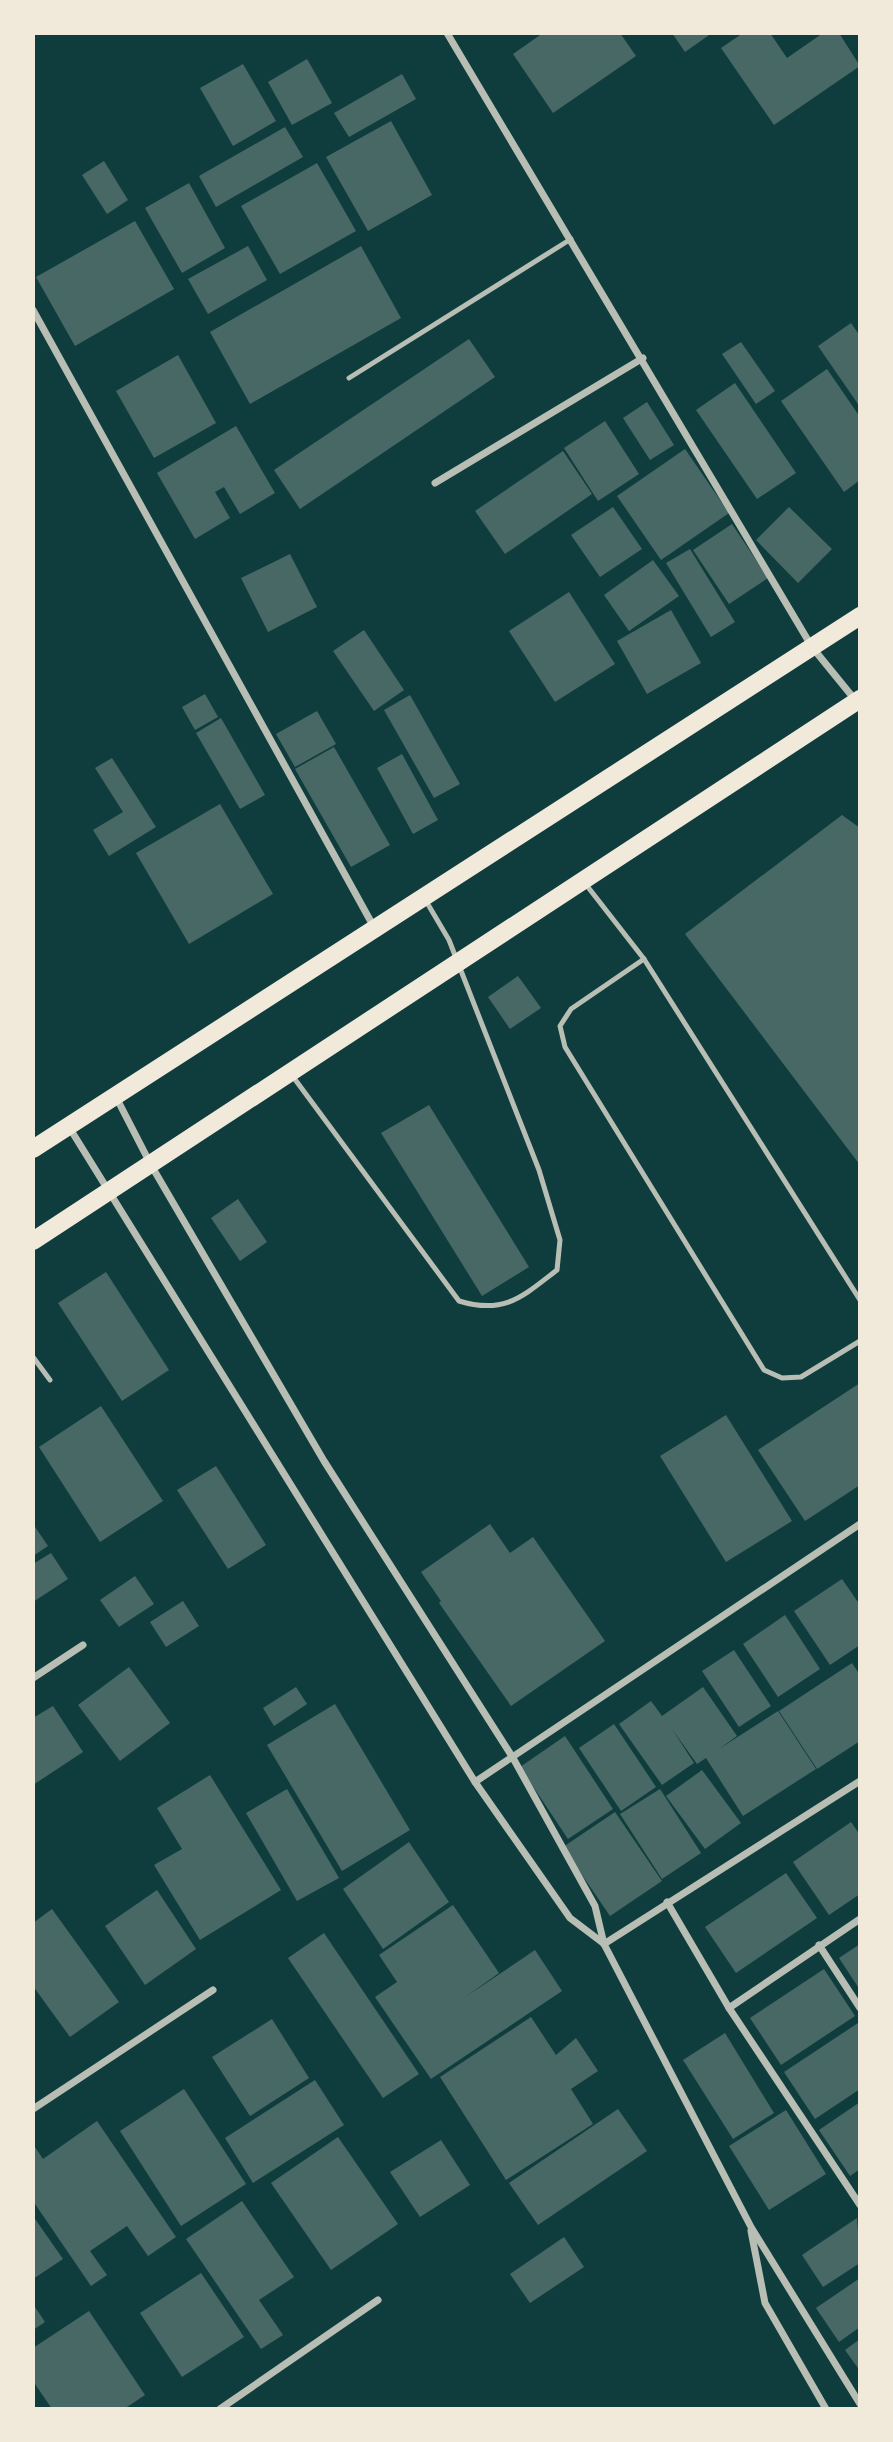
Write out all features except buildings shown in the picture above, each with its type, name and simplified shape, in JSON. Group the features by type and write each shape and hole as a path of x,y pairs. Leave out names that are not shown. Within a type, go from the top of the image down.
{"main road":[{"path":"33,1149 860,616"},
{"path":"33,1241 859,702"}],"street":[{"path":"447,33 643,358 812,647 859,702"},
{"path":"33,310 376,929"},
{"path":"435,483 643,358"},
{"path":"116,1097 151,1165 324,1461 513,1758 595,1906 604,1944 751,2227 860,2404"},
{"path":"69,1127 475,1782 570,1918 604,1944"},
{"path":"475,1782 860,1524"},
{"path":"33,1678 83,1645"},
{"path":"604,1944 860,1781"},
{"path":"667,1902 729,2008 860,2205"},
{"path":"729,2008 860,1919"},
{"path":"819,1945 860,2008"},
{"path":"33,2109 213,1990"},
{"path":"751,2227 765,2304 826,2409"},
{"path":"220,2409 378,2300"}],"lane":[{"path":"349,378 571,239"},
{"path":"583,881 643,959 860,1300"},
{"path":"290,1073 459,1301 482,1308 516,1301 557,1270 560,1240 539,1170 450,940 424,898"},
{"path":"643,959 571,1009 560,1026 565,1047 764,1370 782,1378 801,1377 860,1340"},
{"path":"33,1357 50,1380"}]}
